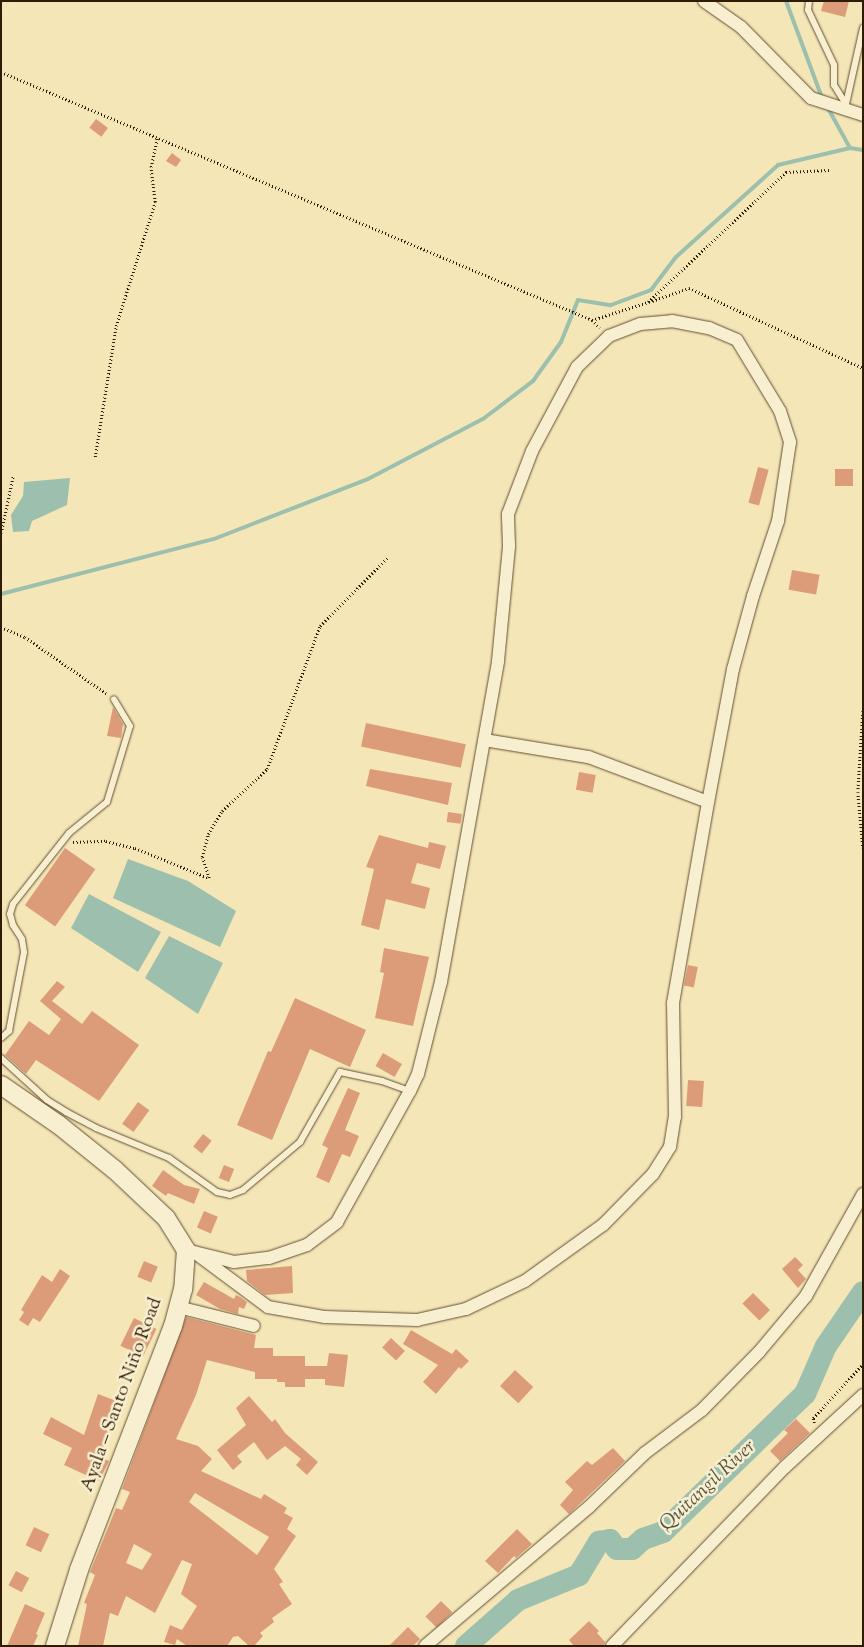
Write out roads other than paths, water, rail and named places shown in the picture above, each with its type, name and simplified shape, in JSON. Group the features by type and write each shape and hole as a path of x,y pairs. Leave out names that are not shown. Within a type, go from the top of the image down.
{"street":[{"path":"704,1 741,27 810,98 845,106 863,114"},
{"path":"1,1085 59,1125 115,1170 166,1218 191,1252 244,1292 268,1307 325,1317 417,1320 466,1309 524,1281 603,1225 653,1174 670,1147 675,1117 673,1003 733,669 753,596 778,521 790,442 780,411 737,340 709,328 672,321 640,324 609,336 577,368 550,414 532,450 508,514 509,546 503,613 484,740 441,982 418,1074 336,1222 307,1245 269,1258 234,1262 191,1252"},
{"path":"484,740 588,757 708,802"},
{"path":"425,1646 589,1507 644,1453 702,1410 760,1352 806,1296 863,1194"},
{"name":"Ayala – Santo Niño Road","path":"54,1646 79,1570 178,1307 191,1252"},
{"path":"178,1307 254,1326"},
{"path":"612,1646 816,1438 863,1394"}],"lane":[{"path":"809,1 808,10 834,65 834,85 845,106"},
{"path":"845,106 863,28"},
{"path":"1,1038 9,1031 24,952 12,920 13,904 68,833 107,802 115,781 130,726 114,699"},
{"path":"1,1058 47,1100 66,1112 96,1128 169,1158 217,1192 230,1196 243,1190 300,1142 340,1072 382,1081 410,1091"}],"waterway":[{"path":"786,1 821,95"},
{"path":"829,110 850,148 863,150"},
{"path":"1,594 214,539 368,479 483,419 533,381 561,342 578,300 611,305 651,290 676,257 778,165 850,148"},
{"name":"Quitangil River","path":"466,1646 518,1600 579,1575 599,1542 610,1540 617,1549 632,1549 643,1539 663,1532 805,1394 826,1346 863,1292"}]}
